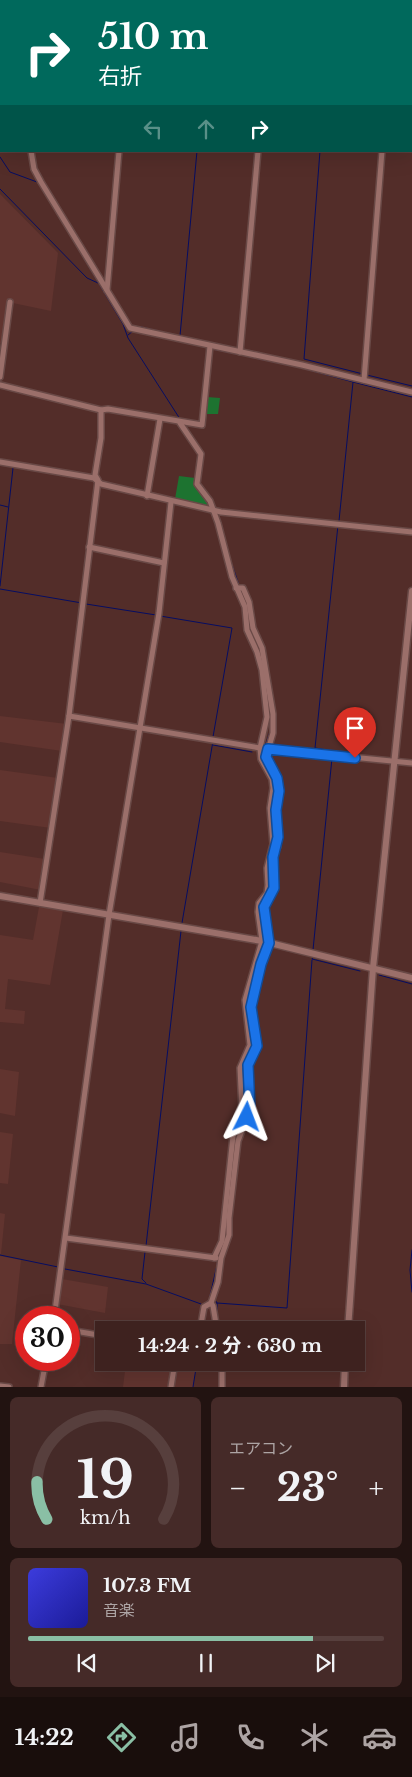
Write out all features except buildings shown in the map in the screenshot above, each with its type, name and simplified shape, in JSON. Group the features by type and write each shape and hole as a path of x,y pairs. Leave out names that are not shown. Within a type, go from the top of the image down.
{"street":[{"path":"31,152 34,169 41,182 130,328 412,392"},
{"path":"107,290 119,152"},
{"path":"240,352 258,152"},
{"path":"364,380 382,152"},
{"path":"0,377 10,302"},
{"path":"0,385 101,410 108,409 202,425 210,346"},
{"path":"101,410 100,438 95,476 101,484 171,502 221,512 412,532"},
{"path":"147,496 160,419"},
{"path":"183,423 201,454 197,484 210,501 236,588 244,606 247,630 257,652 262,670 267,717 260,748 261,759 272,779 273,788 270,808 273,844 267,868 267,892 259,903 258,912 265,942 245,1000 250,1045 240,1068 242,1110 233,1136 222,1241 214,1258"},
{"path":"0,462 98,480"},
{"path":"40,904 69,716 98,480"},
{"path":"56,1306 109,915 158,616 171,502"},
{"path":"89,547 164,563"},
{"path":"202,1321 204,1307 212,1299 218,1282 221,1258 229,1235 229,1218 238,1141 250,1109 248,1065 257,1046 251,1007 265,942 264,907 274,888 273,857 278,846 276,810 279,791 277,778 266,757 274,724 267,669 262,648 253,628 249,602 243,588 236,588"},
{"path":"349,1321 373,968 412,591"},
{"path":"69,716 260,748 412,763"},
{"path":"0,896 265,942 412,978"},
{"path":"66,1238 221,1258"},
{"path":"212,1299 216,1321"},
{"path":"80,1332 95,1334"},
{"path":"41,1387 44,1371"},
{"path":"171,1387 174,1371"},
{"path":"222,1371 222,1387"},
{"path":"344,1387 345,1371"},
{"path":"0,1386 9,1387"}],"shaded area":[{"path":"0,194 58,253 51,311 8,302 3,344 0,343"},
{"path":"0,716 67,724 62,751 0,742"},
{"path":"0,770 58,778 51,828 0,821"},
{"path":"0,852 45,859 41,890 0,882"},
{"path":"39,907 63,910 50,985 8,979 5,1009 25,1011 24,1024 0,1022 0,935 33,940"},
{"path":"0,1069 19,1072 15,1116 0,1113"},
{"path":"0,1132 13,1134 8,1184 0,1183"},
{"path":"0,1213 5,1214 1,1254 0,1254"},
{"path":"0,1256 21,1260 12,1344 0,1344"},
{"path":"62,1279 108,1287 105,1313 80,1308 80,1306 57,1304"},
{"path":"125,1371 196,1371 193,1387 123,1387"}],"green space":[{"path":"207,397 220,398 218,414 206,414"},
{"path":"179,476 195,478 195,486 208,503 208,507 175,499"}],"waterway":[{"path":"28,152 31,167"},
{"path":"180,336 197,152"},
{"path":"320,152 304,359 363,374"},
{"path":"0,157 10,172 37,182"},
{"path":"35,176 123,324 128,338 180,419"},
{"path":"0,189 87,278 98,283"},
{"path":"141,327 171,334"},
{"path":"128,335 133,331"},
{"path":"213,349 302,368 353,382"},
{"path":"200,420 207,350"},
{"path":"367,375 412,386"},
{"path":"339,521 353,382 412,397"},
{"path":"202,464 203,456"},
{"path":"0,586 13,468"},
{"path":"0,505 8,507"},
{"path":"217,513 220,523"},
{"path":"333,754 333,751 315,748 338,525"},
{"path":"228,553 239,585"},
{"path":"0,589 82,603"},
{"path":"240,589 247,604"},
{"path":"86,604 156,615"},
{"path":"160,616 232,628 213,737"},
{"path":"249,617 250,629 260,651"},
{"path":"265,746 271,729"},
{"path":"182,923 213,741"},
{"path":"213,745 252,752"},
{"path":"263,750 264,758 270,770"},
{"path":"270,753 331,760"},
{"path":"313,950 332,758"},
{"path":"274,826 273,811 276,790"},
{"path":"270,866 271,889"},
{"path":"261,909 266,899"},
{"path":"262,920 265,936"},
{"path":"146,1246 181,931"},
{"path":"259,961 264,946"},
{"path":"313,957 312,959 360,971"},
{"path":"217,1303 287,1308 312,960"},
{"path":"379,975 412,984"},
{"path":"249,1010 252,990"},
{"path":"235,1145 236,1135 245,1114 244,1064 253,1049 249,1014"},
{"path":"226,1226 226,1237"},
{"path":"412,1250 410,1270 412,1292"},
{"path":"145,1252 142,1279 146,1283"},
{"path":"210,1296 220,1252"},
{"path":"0,1255 58,1267"},
{"path":"65,1269 146,1284 201,1304"},
{"path":"214,1298 217,1303 217,1312"},
{"path":"193,1387 196,1371"}],"route":[{"path":"247,1117 250,1109 248,1065 257,1046 251,1007 258,985 261,964 269,943 264,907 273,894 273,857 278,846 276,810 279,791 277,778 266,757 268,749 355,758"}]}
